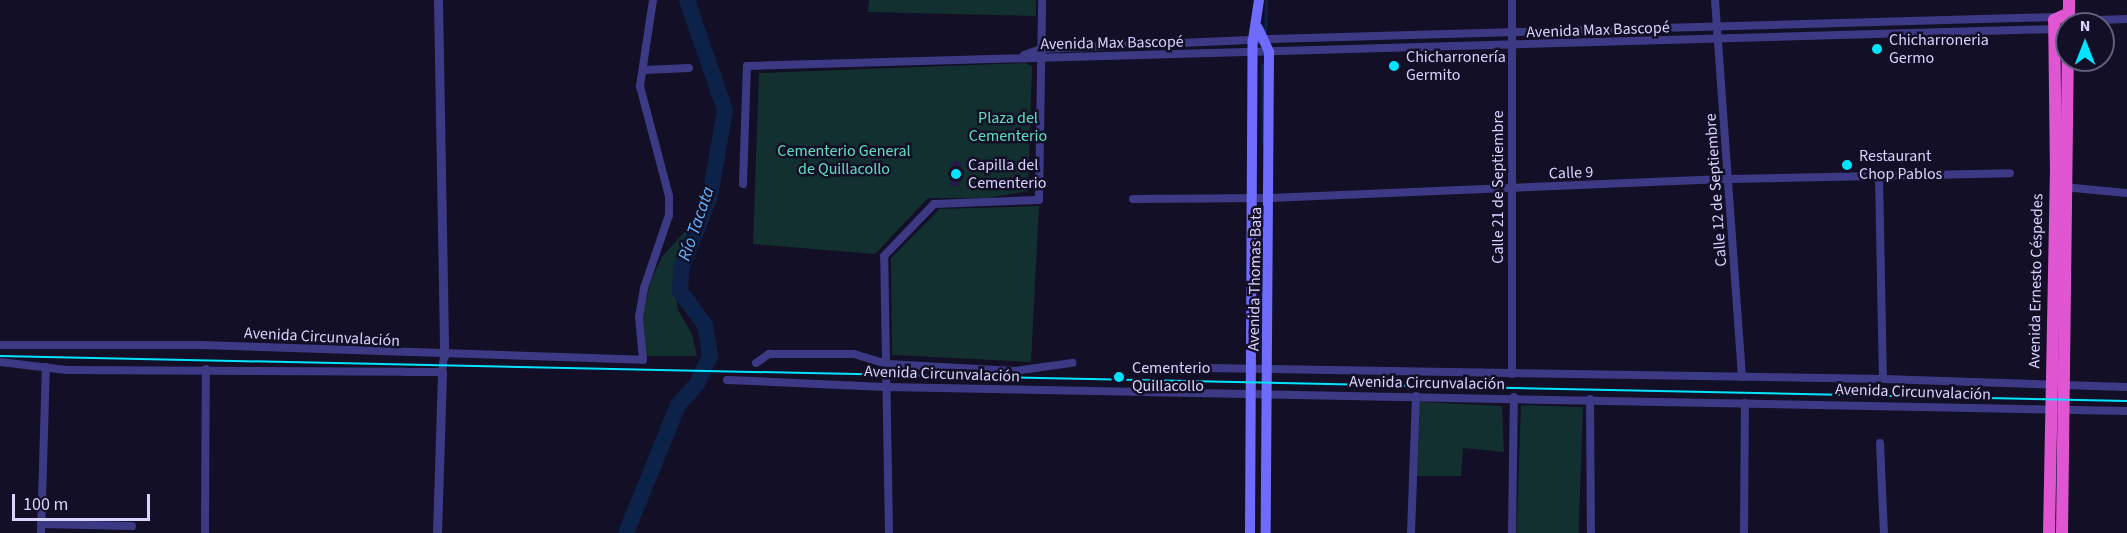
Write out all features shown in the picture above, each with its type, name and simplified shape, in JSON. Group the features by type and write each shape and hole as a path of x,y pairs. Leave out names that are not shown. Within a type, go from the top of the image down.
{"highway":[{"name":"Avenida Ernesto Céspedes","path":"2049,533 2056,386 2062,72"},
{"name":"Avenida Ernesto Céspedes","path":"2060,187 2067,72"},
{"name":"Avenida Ernesto Céspedes","path":"2055,410 2062,533"}],"main road":[{"name":"Avenida Thomas Bata","path":"1250,533 1254,199 1253,40 1258,28 1259,0"},
{"path":"1258,28 1267,39"},
{"name":"Avenida Thomas Bata","path":"1266,533 1270,198 1267,39"}],"street":[{"path":"437,533 444,356 438,0"},
{"path":"653,0 644,70 689,68"},
{"path":"889,533 884,255 934,204 1039,200 1042,0"},
{"name":"Calle 21 de Septiembre","path":"1512,0 1512,374"},
{"name":"Calle 12 de Septiembre","path":"1715,0 1743,377"},
{"name":"Avenida Max Bascopé","path":"1023,55 1041,49 1267,39 1718,27 2055,23"},
{"name":"Avenida Max Bascopé","path":"1023,55 1041,60 1512,46 2055,23"},
{"path":"743,184 747,66 1023,55"},
{"name":"Avenida Circunvalación","path":"0,345 200,345 444,356 643,360 639,318 644,288 669,215 669,196 640,86 644,70"},
{"name":"Calle 9","path":"1133,199 1254,199 1730,179 2010,173"},
{"path":"1879,175 1883,379"},
{"path":"2060,187 2127,194"},
{"name":"Avenida Circunvalación","path":"756,363 769,354 854,354 887,363 1014,371 1072,363"},
{"name":"Avenida Circunvalación","path":"0,362 46,368 442,372"},
{"path":"41,533 46,368"},
{"name":"Avenida Circunvalación","path":"1207,368 1269,372 1883,379 2127,387"},
{"path":"206,369 206,533"},
{"name":"Avenida Circunvalación","path":"727,380 885,387 1268,395 1514,397 2127,411"},
{"path":"1412,533 1416,396"},
{"path":"1512,533 1514,397"},
{"path":"1590,399 1591,533"},
{"path":"1744,533 1745,403"},
{"path":"1881,443 1884,533"},
{"path":"41,524 132,525"}],"green space":[{"path":"869,0 1036,0 1036,16 868,12"},
{"name":"Cementerio General de Quillacollo","path":"1025,63 1032,66 1028,191 987,198 928,198 875,254 753,244 759,73"},
{"path":"1039,206 1031,362 892,355 891,258 940,209"},
{"path":"689,227 673,279 678,310 692,334 697,356 646,356 643,313 651,280 662,257"},
{"path":"1420,402 1502,406 1504,452 1463,448 1461,476 1417,476"},
{"path":"1521,405 1583,407 1579,533 1517,533"}],"building":[{"name":"Capilla del Cementerio","path":"952,161 962,162 959,187 949,186"}],"waterway":[{"name":"Río Tacata","path":"626,533 678,405 697,384 710,356 705,325 680,291 681,269 710,196 725,110 687,0"},
{"path":"1265,33 1266,0"},
{"path":"1262,64 1263,143"},
{"path":"1261,355 1262,284"}],"tram line":[{"path":"0,356 2127,401"}],"place":[{"name":"Chicharroneria Germo","path":"1877,49"},
{"name":"Chicharronería Germito","path":"1394,66"},
{"name":"Restaurant Chop Pablos","path":"1847,165"},
{"name":"Capilla del Cementerio","path":"956,174"},
{"name":"Cementerio Quillacollo","path":"1119,377"}],"park label":[{"name":"Plaza del Cementerio","path":"1008,127"}]}
